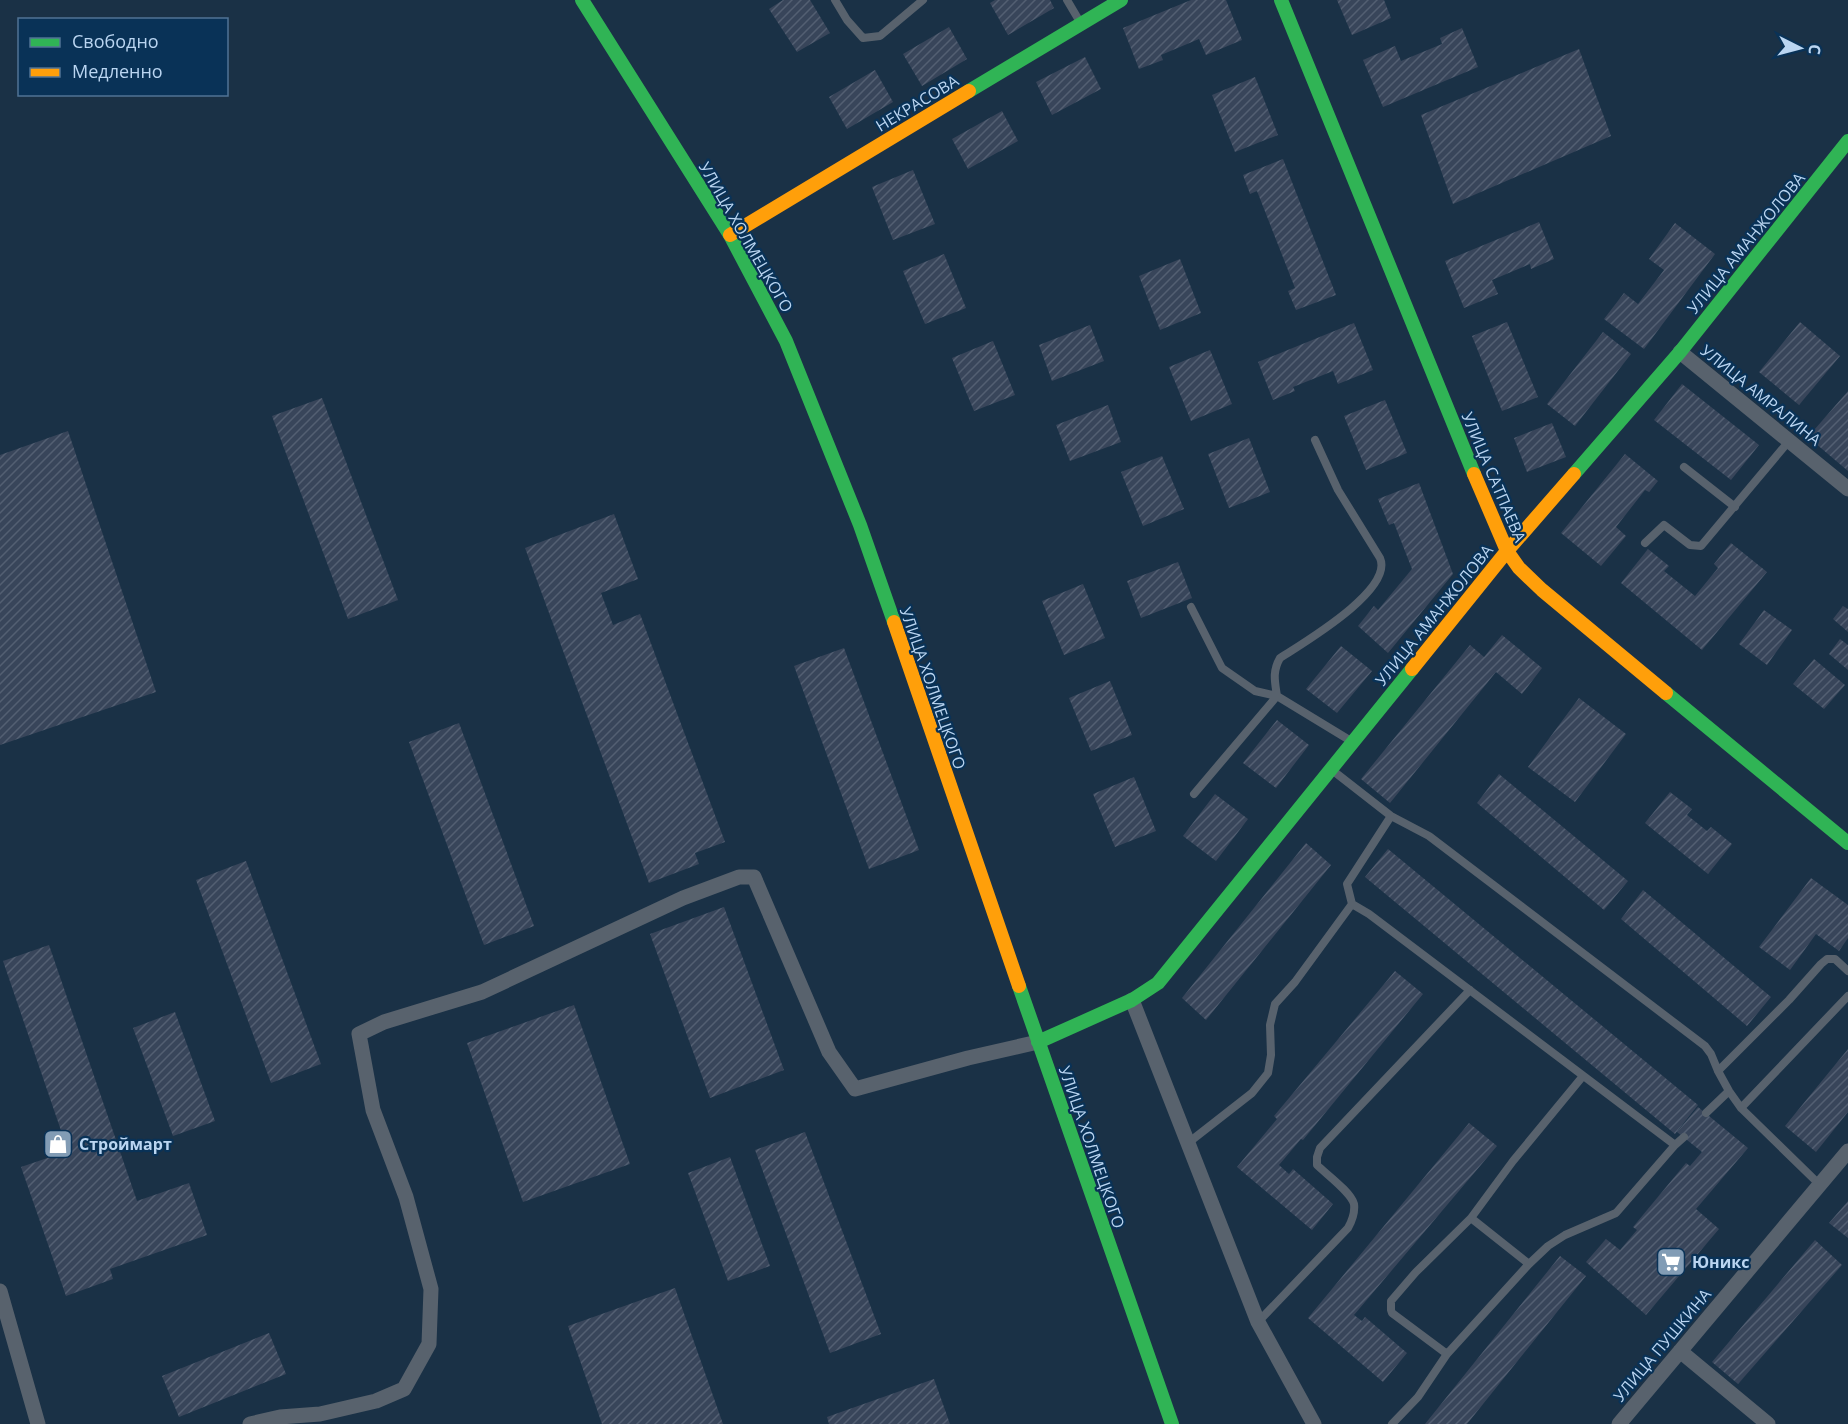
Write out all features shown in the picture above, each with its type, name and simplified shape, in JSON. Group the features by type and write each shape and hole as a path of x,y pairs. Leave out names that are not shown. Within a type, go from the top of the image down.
{"street":[{"name":"УЛИЦА ХОЛМЕЦКОГО","path":"582,0 730,235 786,341 860,525 1172,1424"},
{"name":"НЕКРАСОВА","path":"730,235 1121,0"},
{"name":"УЛИЦА САТПАЕВА","path":"1281,0 1506,551 1519,568 1542,590 1848,843"},
{"name":"УЛИЦА АМАНЖОЛОВА","path":"1038,1042 1132,1000 1158,983 1506,551 1680,352 1848,141"},
{"name":"УЛИЦА АМРАЛИНА","path":"1680,352 1848,489"},
{"path":"250,1424 376,1401 404,1389 429,1344 431,1289 406,1197 373,1110 358,1034 384,1022 482,992 682,898 739,877 754,877 829,1052 855,1089 968,1058 1038,1042"},
{"path":"1132,1000 1258,1322 1314,1424"},
{"name":"УЛИЦА ПУШКИНА","path":"1619,1424 1848,1151"},
{"path":"0,1291 38,1424"},
{"path":"1680,1351 1768,1424"}],"lane":[{"path":"835,0 847,20 863,38 880,36 923,0"},
{"path":"1067,0 1081,24"},
{"path":"1277,696 1273,675 1280,658 1334,623 1370,591 1382,568 1380,558 1338,490 1315,440"},
{"path":"1644,543 1664,525 1690,545 1701,546 1789,441"},
{"path":"1684,467 1735,507"},
{"path":"1191,606 1222,668 1255,691 1277,696 1353,742"},
{"path":"1194,794 1277,696"},
{"path":"1331,769 1391,816 1430,836 1705,1046 1741,1108 1820,1185"},
{"path":"1391,816 1347,884 1352,904 1369,914 1675,1145"},
{"path":"1188,1143 1252,1093 1268,1073 1271,1055 1270,1025 1275,1005 1295,982 1352,904"},
{"path":"1718,1071 1827,959 1835,959 1848,971"},
{"path":"1258,1322 1348,1228 1353,1218 1354,1204 1349,1195 1317,1165 1320,1148 1470,990"},
{"path":"1741,1108 1848,996"},
{"path":"1447,1354 1392,1313 1391,1301 1416,1272 1472,1218 1513,1161 1583,1076"},
{"path":"1706,1113 1729,1090"},
{"path":"1392,1424 1418,1397 1447,1354 1529,1264 1548,1246 1565,1235 1616,1213 1684,1137"},
{"path":"1472,1218 1529,1264"}],"building":[{"path":"783,0 810,0 830,33 797,52 769,9"},
{"path":"995,0 1050,0 1054,8 1008,35 990,3"},
{"path":"1191,0 1226,0 1242,40 1206,55 1199,39 1161,55 1163,60 1139,69 1123,28"},
{"path":"1337,0 1384,0 1391,18 1352,35"},
{"path":"949,27 967,59 922,86 903,54"},
{"path":"1462,28 1478,67 1383,107 1363,60 1395,46 1401,61 1442,44 1440,38"},
{"path":"1579,49 1611,136 1453,204 1421,115"},
{"path":"1085,57 1101,89 1052,115 1036,82"},
{"path":"875,70 893,102 847,129 829,97"},
{"path":"1255,77 1278,135 1235,152 1212,95"},
{"path":"1002,111 1018,141 968,169 952,139"},
{"path":"1283,159 1336,295 1296,310 1288,291 1295,288 1257,191 1250,194 1243,175"},
{"path":"913,170 935,224 893,240 872,187"},
{"path":"1539,222 1554,259 1531,269 1530,264 1492,280 1498,294 1464,308 1445,261"},
{"path":"1675,223 1715,254 1644,349 1604,319 1624,293 1638,304 1664,270 1649,259"},
{"path":"944,254 966,308 925,324 903,271"},
{"path":"1180,259 1201,313 1160,330 1139,276"},
{"path":"1507,322 1538,397 1502,411 1472,336"},
{"path":"1800,322 1840,356 1799,405 1759,372"},
{"path":"1354,323 1373,370 1338,384 1333,371 1293,387 1295,391 1273,400 1258,362"},
{"path":"1090,325 1104,361 1052,381 1039,345"},
{"path":"1603,332 1631,354 1575,426 1547,404"},
{"path":"993,341 1015,395 974,411 952,358"},
{"path":"1210,350 1232,404 1191,421 1169,367"},
{"path":"1682,384 1759,445 1731,480 1654,420"},
{"path":"1848,391 1848,471 1808,437"},
{"path":"322,398 398,600 348,619 272,416"},
{"path":"1385,400 1407,453 1366,470 1344,416"},
{"path":"1108,405 1121,442 1070,461 1056,425"},
{"path":"1552,423 1566,457 1527,472 1514,438"},
{"path":"68,431 156,692 0,745 0,455"},
{"path":"1249,438 1270,492 1229,508 1208,454"},
{"path":"1625,454 1658,481 1649,492 1645,490 1616,527 1626,536 1601,566 1561,533"},
{"path":"1162,456 1184,509 1143,526 1121,472"},
{"path":"1419,483 1453,574 1388,653 1358,626 1374,606 1378,610 1412,569 1394,523 1389,525 1378,499"},
{"path":"614,514 638,579 601,593 613,625 640,614 725,842 695,853 699,864 649,883 525,548"},
{"path":"1731,543 1767,572 1702,650 1621,583 1648,549 1669,566 1664,571 1695,596 1718,568 1714,564"},
{"path":"1178,562 1192,598 1141,618 1127,581"},
{"path":"1083,584 1105,638 1064,655 1042,601"},
{"path":"1843,606 1848,609 1848,632 1833,619"},
{"path":"1764,610 1792,630 1767,665 1739,644"},
{"path":"1502,635 1542,668 1522,694 1496,672 1390,803 1361,779 1470,645 1484,657"},
{"path":"1840,639 1848,645 1848,670 1829,654"},
{"path":"1341,646 1372,671 1337,713 1306,689"},
{"path":"844,648 919,850 869,869 794,666"},
{"path":"1814,659 1845,685 1824,709 1793,684"},
{"path":"1110,681 1132,735 1091,751 1069,698"},
{"path":"1579,698 1626,734 1575,802 1528,767"},
{"path":"1277,720 1309,745 1276,788 1243,763"},
{"path":"459,723 534,926 484,945 409,742"},
{"path":"1499,774 1628,881 1604,910 1477,803"},
{"path":"1134,777 1156,831 1115,847 1093,794"},
{"path":"1670,792 1692,809 1687,815 1707,831 1711,827 1732,844 1708,874 1645,823"},
{"path":"1215,794 1248,819 1216,861 1183,836"},
{"path":"1306,843 1331,865 1206,1020 1182,998"},
{"path":"1388,849 1698,1105 1675,1134 1365,877"},
{"path":"246,861 321,1064 271,1083 196,880"},
{"path":"1811,878 1848,905 1848,938 1839,951 1816,934 1790,970 1759,947"},
{"path":"1643,890 1771,997 1747,1026 1621,919"},
{"path":"724,907 784,1070 710,1098 650,934"},
{"path":"49,945 137,1201 189,1183 207,1235 110,1269 113,1279 66,1296 21,1167 68,1151 3,961"},
{"path":"1395,971 1423,994 1303,1140 1301,1139 1279,1165 1289,1174 1293,1169 1333,1204 1312,1230 1237,1167 1277,1119 1274,1116"},
{"path":"574,1005 630,1164 523,1202 467,1043"},
{"path":"175,1012 215,1121 173,1136 133,1028"},
{"path":"1848,1049 1848,1112 1816,1152 1785,1126"},
{"path":"1698,1107 1748,1148 1696,1209 1719,1229 1646,1315 1586,1262 1606,1239 1620,1250 1637,1230 1633,1227 1686,1163 1690,1166 1702,1152 1677,1132"},
{"path":"1469,1123 1497,1146 1354,1315 1362,1321 1365,1317 1407,1353 1383,1382 1308,1318"},
{"path":"805,1132 881,1334 830,1353 755,1150"},
{"path":"730,1157 770,1266 728,1281 688,1173"},
{"path":"1848,1201 1848,1238 1829,1223"},
{"path":"1815,1240 1842,1265 1738,1384 1712,1362"},
{"path":"1560,1256 1586,1276 1467,1424 1425,1424"},
{"path":"675,1288 723,1424 602,1424 568,1326"},
{"path":"269,1333 286,1374 179,1417 162,1376"},
{"path":"934,1379 950,1424 829,1424 827,1417"}],"traffic: fast":[{"path":"582,0 730,235 786,341 860,525 894,622"},
{"path":"969,91 1121,0"},
{"path":"1281,0 1474,474"},
{"path":"1574,474 1680,352 1848,141"},
{"path":"1038,1042 1132,1000 1158,983 1412,669"},
{"path":"1666,693 1848,843"},
{"path":"1019,986 1172,1424"}],"traffic: slow":[{"path":"730,235 969,91"},
{"path":"1474,474 1507,551 1519,568 1542,590 1666,693"},
{"path":"1412,669 1507,551 1574,474"},
{"path":"894,622 1019,986"}],"place":[{"name":"Строймарт","path":"58,1144"},
{"name":"Юникс","path":"1671,1262"}]}
